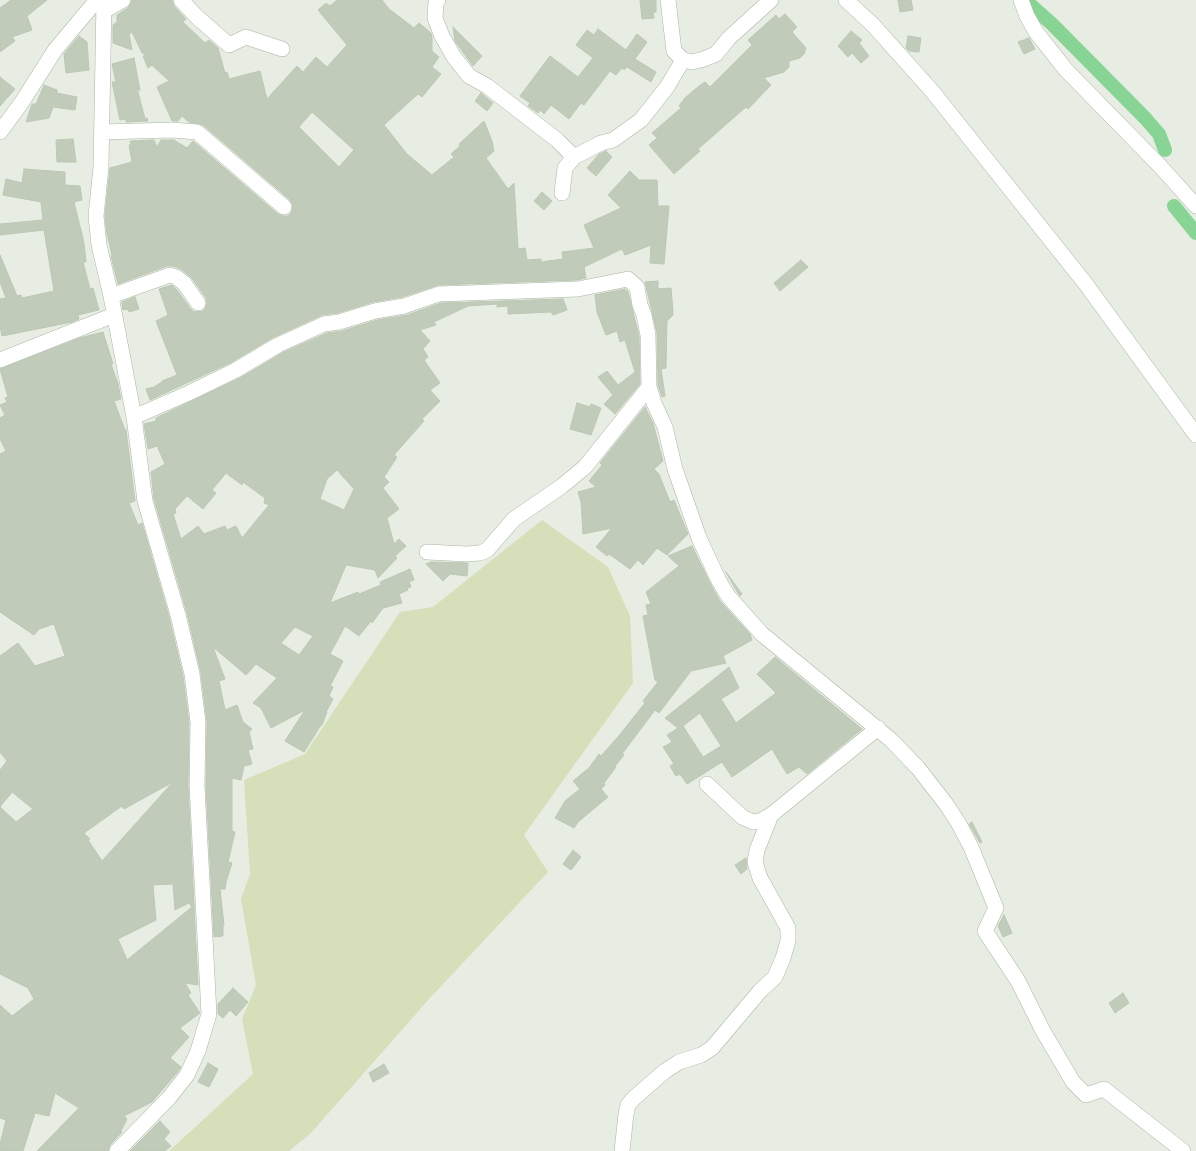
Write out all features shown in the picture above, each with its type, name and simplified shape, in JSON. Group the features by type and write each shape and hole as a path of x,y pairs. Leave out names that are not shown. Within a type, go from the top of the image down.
{"street":[{"path":"0,132 56,50 101,4 123,0"},
{"path":"181,0 196,17 229,45 246,37 282,49"},
{"path":"438,0 436,2 435,18 442,36 468,76 487,86 557,140 574,157"},
{"path":"668,0 674,51 682,60 692,62 716,54 729,38 771,0"},
{"path":"846,0 873,25 932,91 1085,283 1196,435"},
{"path":"1021,0 1036,32 1066,70 1196,206"},
{"path":"101,4 102,132 96,216 134,417 145,501 178,615 192,674 198,722 197,786 209,1014 198,1051 187,1075 169,1098 117,1151"},
{"path":"562,193 565,168 574,157 602,143 613,140 641,120 667,87 682,60"},
{"path":"102,132 172,130 197,132 284,207"},
{"path":"111,296 170,275 184,283 198,303"},
{"path":"134,417 236,370 278,345 324,324 404,306 438,294 578,289 628,279 637,287 644,315 648,336 649,387 654,403 665,427 675,469 700,538 713,570 728,596 762,634 878,728 918,768 946,804 971,847 996,908 985,932 1018,981 1043,1031 1073,1082 1086,1095 1104,1089 1183,1151"},
{"path":"0,360 114,315"},
{"path":"427,552 467,554 480,553 487,550 514,519 562,486 585,467 649,387"},
{"path":"707,784 746,821 756,822 771,815 878,728"},
{"path":"622,1151 628,1105 634,1098 679,1062 701,1055 712,1048 760,991 775,977 788,941 788,928 760,878 756,862 757,850 771,815"}],"green space":[{"path":"542,520 608,567 630,616 633,683 524,835 548,872 430,998 310,1134 289,1151 169,1151 253,1074 242,1019 256,985 241,899 250,874 244,780 305,754 400,612 433,607"}],"building":[{"path":"11,0 47,0 27,16 32,30 12,37 15,41 0,52 0,8"},
{"path":"132,0 172,0 174,6 186,19 183,22 205,43 209,40 218,48 225,73 227,72 229,79 260,71 267,99 297,66 303,72 316,57 327,67 347,45 318,10 326,3 330,6 337,0 382,0 389,9 414,28 419,23 431,33 432,51 439,57 432,67 441,74 422,97 418,94 384,125 407,154 432,175 454,157 451,154 460,146 459,144 484,121 494,151 486,158 508,189 514,183 518,249 525,248 527,260 541,259 541,262 563,259 562,252 594,248 584,225 621,208 608,195 630,171 639,180 657,180 658,206 669,206 664,264 650,263 651,245 625,255 622,249 584,267 586,278 577,280 438,285 402,297 322,315 274,337 232,362 150,400 146,389 177,375 156,321 168,315 159,289 172,285 194,312 203,311 207,303 206,298 191,277 181,269 173,266 167,266 118,284 111,256 105,216 110,168 132,162 130,141 154,140 157,147 161,140 174,140 187,148 193,141 278,214 288,216 293,208 290,200 203,125 189,122 182,116 178,121 172,121 157,87 169,81 152,65 148,68 143,56 146,55 142,53 132,32 129,34 132,50 113,43 113,25 117,22 117,15 128,8","holes":["312,112 354,150 339,167 299,127"]},
{"path":"640,0 656,0 656,12 653,12 654,18 642,19"},
{"path":"898,0 911,0 913,10 900,12"},
{"path":"785,14 797,27 792,32 806,48 804,54 800,58 789,61 789,67 784,72 764,78 771,85 748,109 746,107 698,149 700,151 674,174 649,145 657,138 652,133 681,108 679,106 685,98 699,86 705,82 710,87 752,45 748,40 776,15 779,19"},
{"path":"453,27 482,56 473,66 455,41"},
{"path":"598,29 626,50 637,34 647,42 635,59 656,72 651,82 627,67 624,70 622,68 616,75 610,71 584,105 581,103 569,119 551,105 544,114 540,110 538,113 528,106 530,103 520,96 550,56 578,77 593,58 576,45 587,30 594,35"},
{"path":"851,31 862,40 859,43 869,56 861,63 852,53 848,57 838,46"},
{"path":"79,36 87,42 89,70 66,73 64,54"},
{"path":"908,36 921,38 919,52 909,51 906,48"},
{"path":"1029,38 1035,49 1024,54 1018,42"},
{"path":"134,58 140,91 137,88 145,119 147,118 148,121 126,122 126,119 120,120 112,82 116,82 112,64"},
{"path":"0,77 15,89 0,106"},
{"path":"44,85 57,90 57,93 77,97 75,110 53,107 49,118 26,122 32,104 36,104"},
{"path":"481,93 493,103 487,111 475,101"},
{"path":"73,139 76,162 57,162 56,140"},
{"path":"606,151 612,157 596,176 587,168 599,154"},
{"path":"24,169 65,172 65,185 80,186 82,200 74,202 84,243 86,262 83,262 90,289 93,288 99,310 78,315 79,319 72,322 2,336 0,299 6,298 0,282 0,255 17,296 21,295 22,298 54,291 44,230 0,235 0,224 43,220 41,202 3,195 6,179 22,183"},
{"path":"542,192 552,201 544,210 534,201"},
{"path":"801,260 808,267 780,291 774,283"},
{"path":"658,281 658,289 671,288 673,311 673,315 667,321 666,368 661,369 665,396 662,397 658,385 657,333 645,282"},
{"path":"625,289 628,292 639,336 640,384 615,414 604,404 613,395 598,377 607,371 618,385 635,372 625,340 620,342 617,331 606,335 597,312 595,295"},
{"path":"135,297 139,309 129,312 128,309 123,310 122,302"},
{"path":"563,299 567,310 553,315 551,312 508,314 508,306 497,307 497,304 468,306 434,322 436,325 420,330 430,341 423,349 428,357 424,360 440,383 430,390 440,401 422,419 424,421 394,455 397,457 384,477 389,482 383,488 399,509 387,518 394,544 399,539 406,546 395,556 397,558 378,578 375,570 346,565 330,603 381,585 380,582 410,569 414,580 409,582 411,587 407,588 408,590 399,594 402,603 383,608 359,636 345,626 330,654 343,661 330,686 333,687 329,696 333,699 322,725 304,752 285,741 305,710 271,728 261,708 253,703 277,678 256,664 246,675 213,647 225,679 219,681 225,710 237,705 243,722 252,729 249,732 253,749 248,750 252,764 244,766 241,780 232,778 232,831 235,832 228,862 232,863 225,889 220,889 224,925 223,936 214,937 206,786 207,722 201,673 187,613 154,499 151,472 165,464 157,446 148,449 144,424 156,421 156,418 240,378 282,353 327,333 342,331 377,320 407,315 441,303","holes":["337,470 354,489 344,510 320,499 327,479","226,473 242,485 243,482 265,498 264,503 269,505 242,538 236,526 227,530 225,526 204,534 198,526 181,539 173,514 176,513 175,509 187,496 203,509 216,493 212,490","295,627 313,636 299,655 281,643"]},
{"path":"103,332 121,399 114,401 126,430 135,501 129,503 138,525 142,523 169,617 183,676 189,723 188,786 198,985 185,983 191,993 188,995 200,1013 180,1028 189,1037 170,1058 181,1067 180,1069 152,1102 124,1116 127,1119 122,1132 110,1145 108,1151 37,1151 79,1108 55,1093 49,1116 35,1113 23,1151 0,1151 6,1120 0,1118 0,1005 12,1016 34,999 28,988 0,974 0,807 0,770 7,761 0,752 0,656 18,643 35,666 65,656 54,624 39,629 34,635 0,612 0,454 6,451 0,439 0,418 5,415 0,405 7,402 5,398 8,397 0,369 80,338","holes":["173,782 102,861 88,840 90,839 84,833 122,806 124,809","12,792 33,809 16,822 0,807","173,884 175,910 189,903 192,907 127,960 118,939 156,920 153,885"]},
{"path":"577,403 590,407 591,404 601,408 591,435 570,429"},
{"path":"645,407 653,423 663,461 654,469 659,474 670,502 674,500 688,534 667,555 657,548 643,565 638,560 630,569 609,554 607,556 596,547 612,528 583,534 581,502 578,492 596,487 589,481 602,465 600,463"},
{"path":"692,546 720,601 750,634 752,640 723,656 726,663 691,671 659,713 655,710 622,754 624,755 601,789 608,797 578,822 574,828 555,818 565,801 580,789 573,781 589,768 599,754 601,756 617,738 645,703 643,701 658,682 655,680 643,616 648,615 646,605 651,604 646,592 679,566 668,556"},
{"path":"431,562 468,563 467,576 450,574 443,581 426,564"},
{"path":"726,572 742,594 740,596 736,590"},
{"path":"775,657 862,729 807,774 799,767 787,774 772,749 732,777 722,762 687,784 680,774 676,776 670,766 674,764 663,747 672,742 667,735 678,728 665,718 729,667 739,688 721,699 736,723 776,693 757,674","holes":["700,713 721,746 703,757 683,726"]},
{"path":"972,822 982,842 980,843 969,824"},
{"path":"573,850 581,857 571,870 563,864"},
{"path":"746,858 747,869 741,874 735,865"},
{"path":"1004,915 1012,933 1003,937 998,926"},
{"path":"233,988 248,1002 236,1016 230,1010 223,1018 218,1014 218,1004"},
{"path":"1123,993 1129,1003 1115,1013 1109,1003"},
{"path":"208,1063 218,1069 209,1087 198,1082"},
{"path":"384,1064 389,1073 373,1082 369,1073"},
{"path":"160,1121 170,1132 164,1139 171,1146 165,1151 130,1151"}],"waterway":[{"path":"1025,0 1052,24 1145,118 1159,134 1165,150"},
{"path":"1174,206 1196,233"}]}
